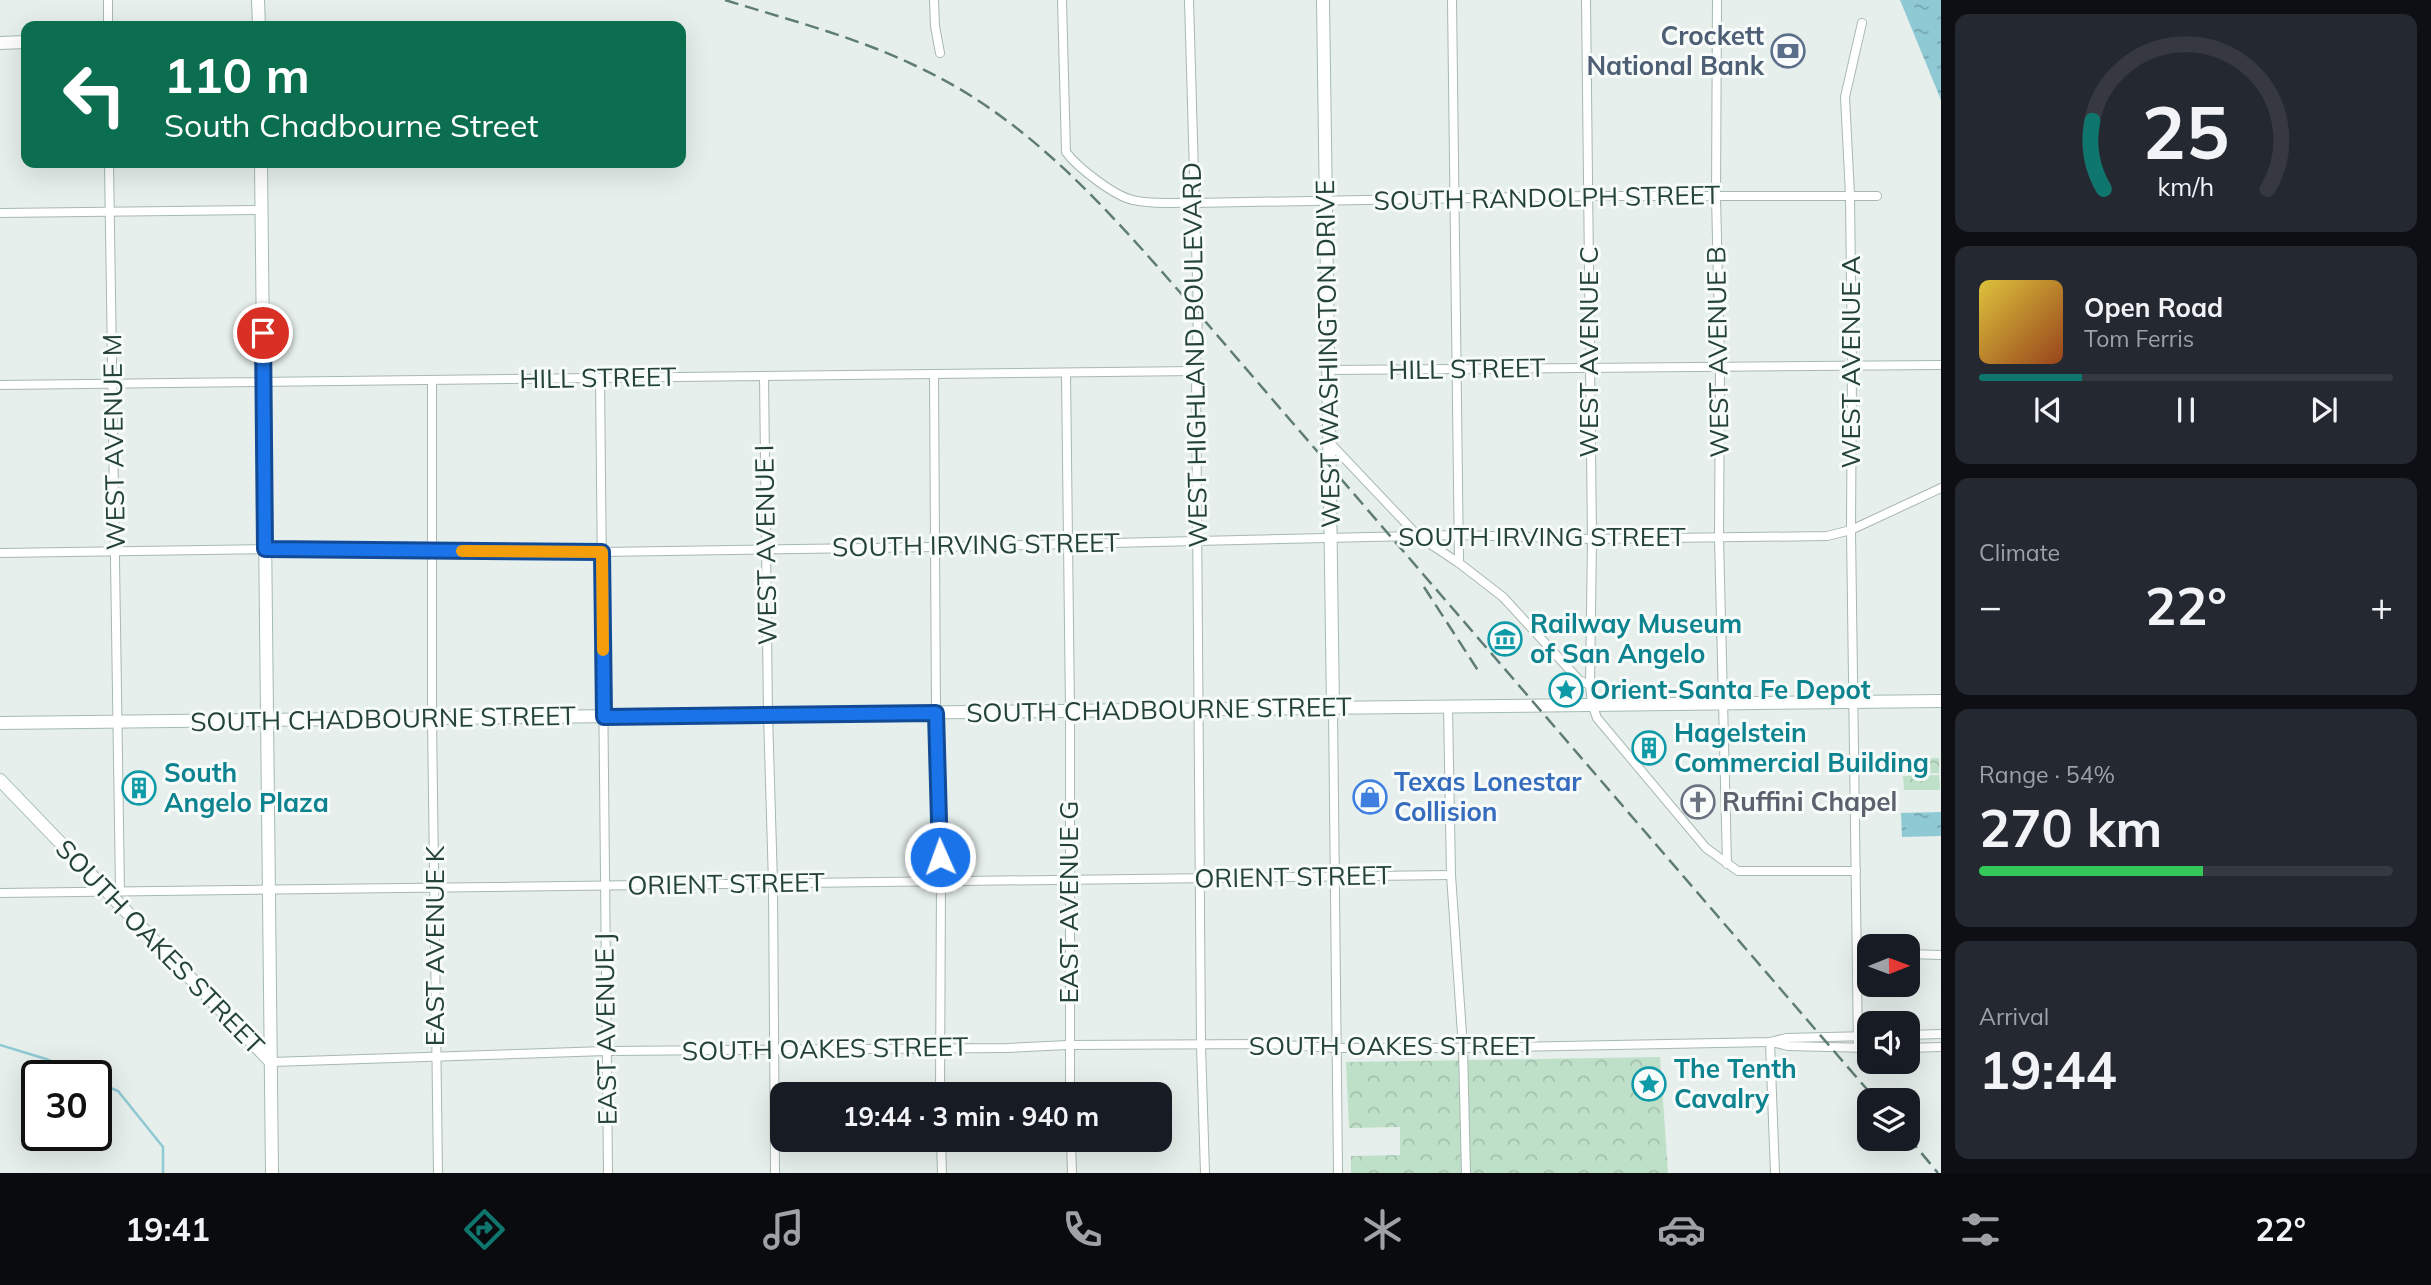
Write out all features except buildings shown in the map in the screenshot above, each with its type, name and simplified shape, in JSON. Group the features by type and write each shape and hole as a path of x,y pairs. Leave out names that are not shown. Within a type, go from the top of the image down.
{"main road":[{"path":"258,0 259,21"},
{"name":"WEST WASHINGTON DRIVE","path":"1323,0 1333,708"},
{"path":"0,43 21,42"},
{"path":"261,168 272,1173"},
{"name":"SOUTH CHADBOURNE STREET","path":"0,723 1941,701"},
{"name":"SOUTH OAKES STREET","path":"0,780 271,1062"}],"street":[{"path":"108,0 108,21"},
{"path":"934,0 934,26 940,53"},
{"name":"SOUTH RANDOLPH STREET","path":"1062,0 1066,152 1072,160 1134,201 1193,203 1588,196 1877,196"},
{"name":"WEST HIGHLAND BOULEVARD","path":"1189,0 1198,313 1198,709 1205,1173"},
{"path":"1452,0 1460,563"},
{"name":"WEST AVENUE C","path":"1586,0 1592,704"},
{"name":"WEST AVENUE B","path":"1717,0 1719,538 1727,864"},
{"name":"WEST AVENUE A","path":"1857,953 1850,195 1845,97 1862,23"},
{"name":"WEST AVENUE M","path":"110,168 120,891"},
{"path":"0,213 261,210"},
{"name":"HILL STREET","path":"1328,370 1941,365"},
{"name":"HILL STREET","path":"0,385 1196,371"},
{"name":"EAST AVENUE G","path":"1066,373 1070,711 1070,1082"},
{"path":"934,374 936,713 941,881 940,1082"},
{"name":"WEST AVENUE I","path":"764,376 775,1173"},
{"name":"EAST AVENUE J","path":"600,378 608,1173"},
{"name":"EAST AVENUE K","path":"432,380 432,719 438,1173"},
{"path":"1329,442 1418,536 1460,563 1503,597 1579,680 1590,684"},
{"name":"SOUTH IRVING STREET","path":"0,553 265,549 602,552 1459,535 1592,539 1827,536 1851,530 1941,488"},
{"path":"1592,704 1597,718 1706,848 1738,871 1856,871"},
{"path":"1448,706 1451,875 1463,1048 1466,1173"},
{"path":"1333,708 1338,1173"},
{"name":"ORIENT STREET","path":"0,893 1451,875"},
{"path":"1920,954 1941,955"},
{"path":"1920,1035 1941,1034"},
{"name":"SOUTH OAKES STREET","path":"271,1062 606,1051 1069,1045 1266,1044 1336,1048 1463,1048 1770,1041 1857,1036"},
{"path":"1770,1041 1775,1173"},
{"name":"SOUTH OAKES STREET","path":"1770,1041 1788,1046 1857,1048"},
{"path":"1920,1048 1941,1047"},
{"path":"942,1152 942,1173"},
{"path":"1071,1152 1072,1173"}],"green space":[{"path":"1939,758 1939,773 1903,774 1903,759"},
{"path":"1939,775 1940,790 1904,790 1903,776"},
{"path":"1660,1057 1668,1173 1351,1173 1351,1156 1400,1155 1400,1127 1349,1128 1346,1062"}],"water":[{"path":"1900,0 1941,0 1941,100"},
{"path":"1941,812 1941,836 1902,837 1901,813"}],"waterway":[{"path":"0,1045 48,1060"},
{"path":"112,1089 118,1091 163,1147 163,1173"}],"railway":[{"path":"725,0 846,38 916,66 958,88 998,114 1070,174 1198,313 1866,1088"},
{"path":"1424,587 1479,672"},
{"path":"1920,1151 1938,1173"}],"slow traffic":[{"path":"462,551 602,552 603,650"}],"place":[{"name":"Crockett National Bank","path":"1788,51"},
{"name":"Railway Museum of San Angelo","path":"1505,639"},
{"name":"Orient-Santa Fe Depot","path":"1566,690"},
{"name":"Hagelstein Commercial Building","path":"1649,748"},
{"name":"South Angelo Plaza","path":"139,788"},
{"name":"Texas Lonestar Collision","path":"1370,797"},
{"name":"Ruffini Chapel","path":"1698,802"},
{"name":"The Tenth Cavalry","path":"1649,1084"}],"route":[{"path":"263,333 265,549 602,552 604,717 936,713 940,857"}]}
